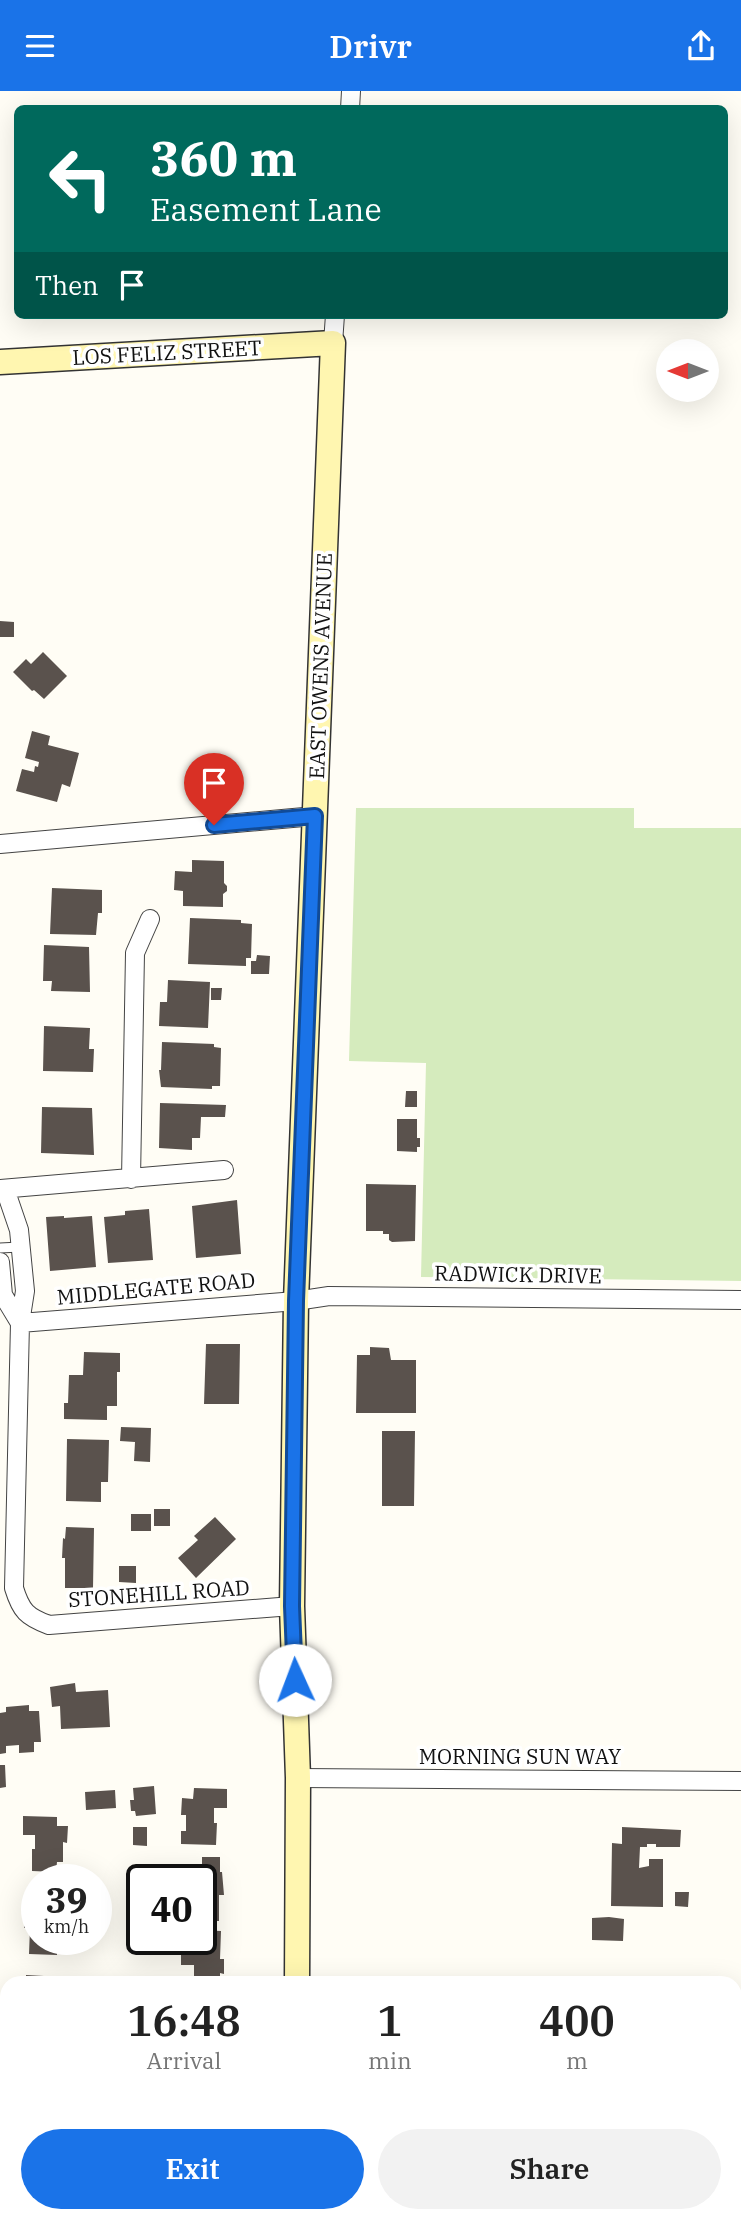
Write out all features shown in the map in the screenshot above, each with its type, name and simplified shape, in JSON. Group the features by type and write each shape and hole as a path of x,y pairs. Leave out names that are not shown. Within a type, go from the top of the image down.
{"street":[{"name":"EAST OWENS AVENUE","path":"297,1976 298,1777 292,1606 296,1301 335,319"},
{"name":"LOS FELIZ STREET","path":"0,362 333,343"},
{"path":"0,844 315,816"},
{"path":"131,1178 135,953 150,919"},
{"path":"2,1189 224,1170"},
{"path":"0,1216 2,1189"},
{"path":"2,1189 19,1230 25,1291 20,1323"},
{"path":"0,1262 3,1295 20,1323"},
{"name":"RADWICK DRIVE","path":"296,1301 329,1296 741,1300"},
{"name":"MIDDLEGATE ROAD","path":"20,1323 296,1301"},
{"name":"STONEHILL ROAD","path":"20,1323 14,1588 18,1604 30,1618 50,1625 292,1606"},
{"name":"MORNING SUN WAY","path":"298,1777 741,1781"}],"lane":[{"path":"0,1248 20,1247"}],"green space":[{"path":"356,808 634,808 634,828 741,828 741,1281 421,1277 426,1063 349,1061"}],"building":[{"path":"0,621 14,622 14,637 0,637"},
{"path":"43,652 67,676 44,699 13,672 26,659 31,664"},
{"path":"32,731 50,736 48,745 79,753 70,787 62,784 57,802 16,791 22,769 34,772 35,766 38,767 39,762 25,758"},
{"path":"192,860 224,861 224,883 227,891 223,894 223,907 183,906 183,891 174,890 175,871 192,872"},
{"path":"52,888 102,890 102,913 98,913 96,935 50,934"},
{"path":"190,918 241,920 241,923 252,924 251,958 246,958 246,966 188,964"},
{"path":"44,945 89,947 90,992 51,991 52,981 43,981"},
{"path":"257,955 270,956 269,974 251,974 251,961 256,961"},
{"path":"168,980 210,982 208,1028 159,1026 160,1002 167,1002"},
{"path":"211,988 222,988 221,1000 211,1000"},
{"path":"44,1026 90,1028 89,1049 94,1049 93,1072 43,1071"},
{"path":"162,1042 214,1044 214,1047 221,1048 220,1086 212,1086 212,1089 161,1087 159,1070"},
{"path":"406,1091 417,1091 417,1107 405,1107"},
{"path":"160,1103 226,1105 225,1117 201,1117 200,1138 192,1138 192,1150 159,1148"},
{"path":"42,1107 92,1108 94,1155 41,1153"},
{"path":"397,1119 417,1119 420,1147 417,1147 417,1152 397,1151"},
{"path":"366,1184 416,1185 415,1241 392,1242 389,1240 389,1234 383,1234 383,1231 366,1231"},
{"path":"237,1200 241,1254 196,1258 192,1206"},
{"path":"149,1209 153,1260 108,1263 104,1217 125,1215 125,1211"},
{"path":"92,1216 96,1267 50,1271 46,1217"},
{"path":"206,1344 240,1344 239,1404 204,1404"},
{"path":"370,1347 389,1348 391,1360 416,1360 416,1413 356,1413 357,1355 370,1355"},
{"path":"84,1352 120,1353 117,1406 107,1406 107,1420 64,1419 64,1403 68,1403 69,1375 83,1375"},
{"path":"121,1427 151,1428 150,1462 134,1461 135,1442 120,1441"},
{"path":"382,1431 415,1431 414,1506 382,1506"},
{"path":"67,1439 109,1440 108,1482 101,1482 101,1502 66,1501"},
{"path":"154,1509 170,1509 170,1526 154,1526"},
{"path":"131,1514 151,1514 151,1531 131,1531"},
{"path":"215,1517 236,1539 196,1578 178,1558 198,1540 194,1536"},
{"path":"66,1527 94,1528 93,1588 65,1588 65,1558 62,1558"},
{"path":"119,1566 136,1566 136,1583 119,1582"},
{"path":"75,1683 76,1692 108,1690 110,1727 61,1729 60,1706 52,1707 50,1687"},
{"path":"29,1705 29,1711 39,1711 41,1742 34,1742 34,1752 19,1753 19,1745 6,1746 6,1753 0,1754 0,1713 6,1712 6,1707"},
{"path":"0,1765 5,1765 6,1787 0,1788"},
{"path":"154,1786 156,1814 136,1816 135,1811 131,1811 133,1788"},
{"path":"194,1788 227,1789 227,1808 214,1808 214,1823 217,1823 216,1845 181,1844 181,1831 186,1831 186,1815 181,1815 182,1798 193,1799"},
{"path":"115,1790 116,1808 86,1810 85,1792"},
{"path":"23,1816 57,1817 57,1826 68,1826 67,1843 63,1842 63,1862 32,1864 35,1835 23,1835"},
{"path":"133,1827 147,1827 147,1846 133,1845"},
{"path":"622,1827 681,1830 680,1847 656,1847 656,1844 647,1844 647,1847 640,1847 639,1868 649,1866 649,1859 663,1859 663,1907 611,1906 612,1843 622,1844"},
{"path":"202,1857 220,1857 224,1895 219,1895 219,1921 217,1864 202,1864"},
{"path":"675,1892 689,1892 688,1907 675,1906"},
{"path":"592,1918 624,1919 623,1941 592,1940"},
{"path":"217,1931 221,1931 220,1959 224,1959 224,1974 194,1976 194,1965 181,1965 181,1955 217,1955"}],"route":[{"path":"214,825 315,816 296,1301 292,1606 295,1680"}]}
